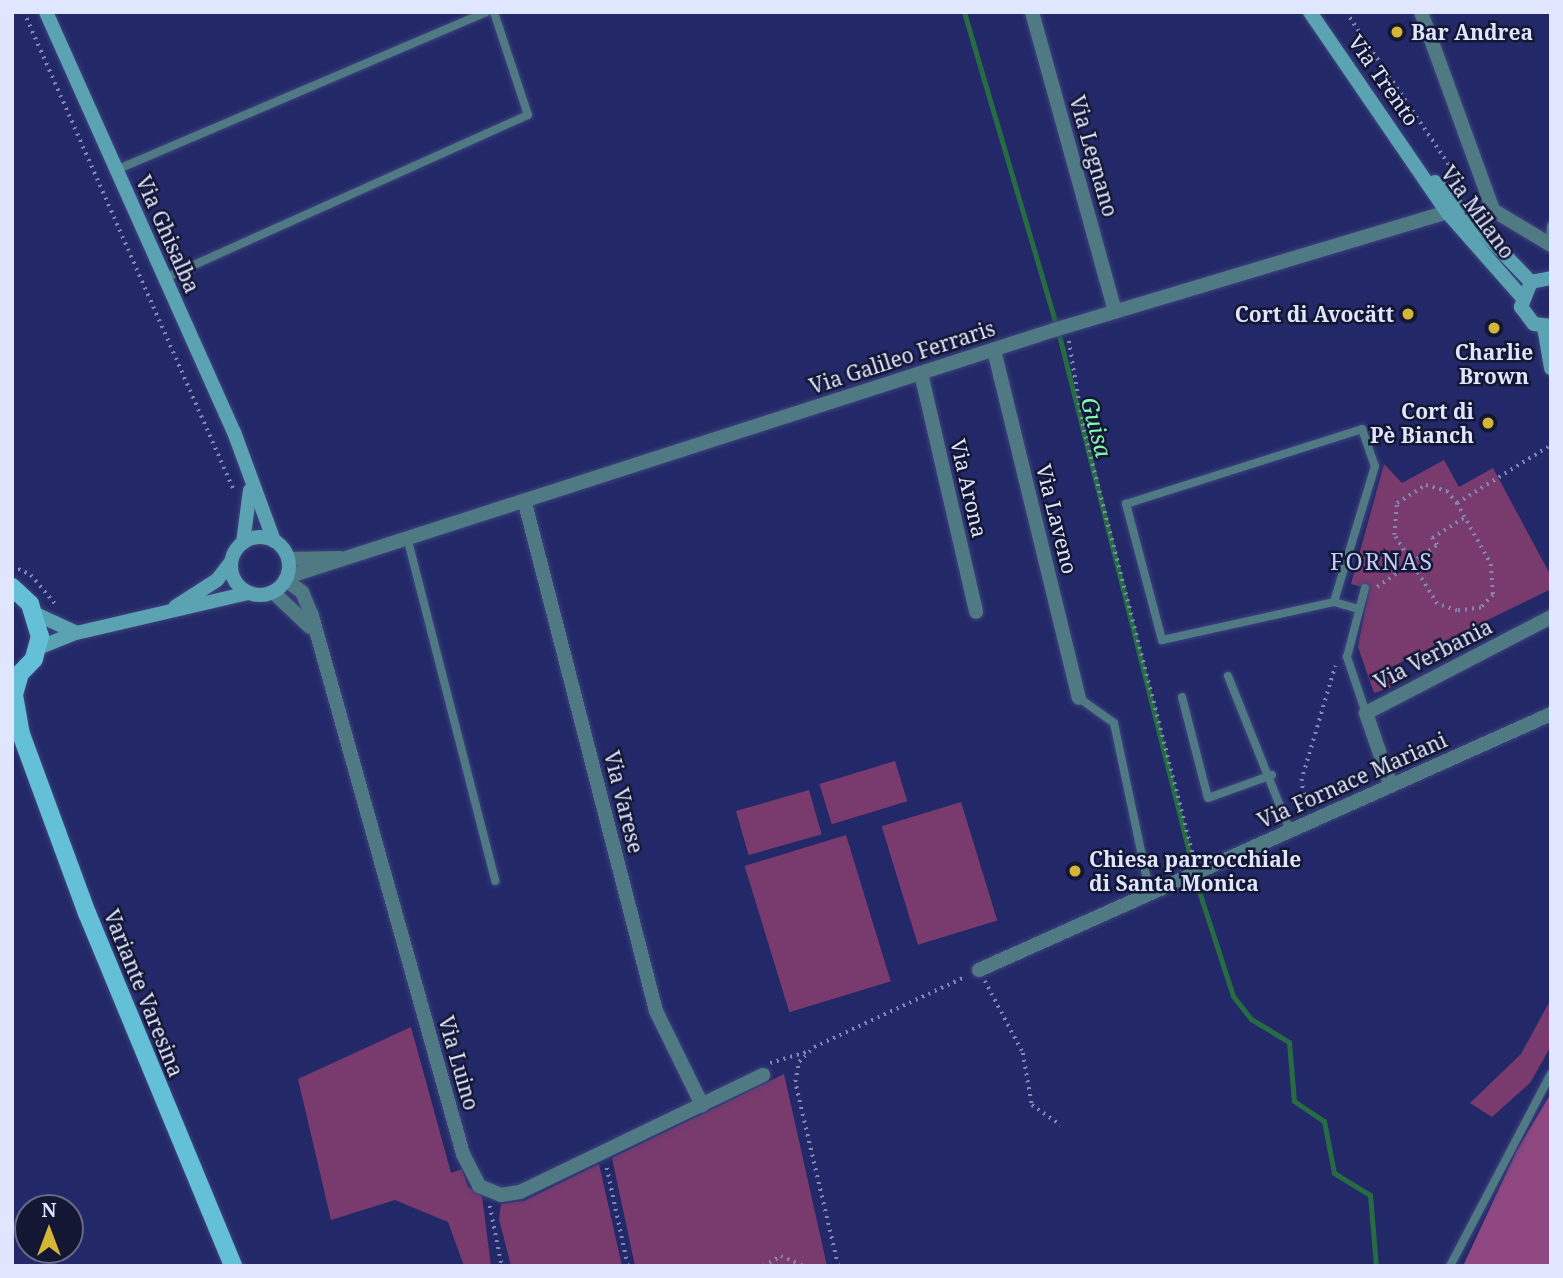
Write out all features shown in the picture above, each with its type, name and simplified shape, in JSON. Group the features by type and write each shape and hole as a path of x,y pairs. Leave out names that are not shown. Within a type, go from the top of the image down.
{"main road":[{"path":"12,587 36,614 38,648"},
{"name":"Variante Varesina","path":"38,648 16,680 14,695 17,728 87,913 233,1266"}],"street":[{"name":"Via Ghisalba","path":"46,12 166,278 274,541"},
{"name":"Via Legnano","path":"1032,12 1115,312"},
{"name":"Via Trento","path":"1310,12 1423,171"},
{"path":"1421,12 1488,199 1501,219 1550,245"},
{"name":"Via Milano","path":"1423,171 1447,212 1521,296 1526,317 1547,327"},
{"name":"Via Milano","path":"1423,171 1531,282"},
{"name":"Via Galileo Ferraris","path":"286,579 372,554 1064,327 1447,212"},
{"path":"1521,296 1531,282 1551,278"},
{"path":"1547,327 1551,368"},
{"name":"Via Laveno","path":"994,350 1079,698"},
{"name":"Via Arona","path":"920,373 976,612"},
{"name":"Via Ghisalba","path":"243,542 250,517 248,475"},
{"name":"Via Varese","path":"525,503 656,1011 702,1105"},
{"path":"38,648 80,632 159,615 248,593 273,592 286,579 288,559 274,541 243,542 231,562 197,595 159,615"},
{"name":"Via Galileo Ferraris","path":"288,559 372,554"},
{"path":"231,562 234,580 248,593"},
{"name":"Via Luino","path":"286,579 306,598 463,1154 475,1180 492,1194"},
{"name":"Via Luino","path":"273,592 301,613 320,647"},
{"path":"36,614 80,632"},
{"name":"Via Verbania","path":"1391,786 1366,713 1551,617"},
{"name":"Via Fornace Mariani","path":"979,970 1551,714"},
{"path":"492,1194 520,1192 762,1075"}],"lane":[{"path":"116,170 486,12"},
{"path":"166,278 528,115 494,12"},
{"path":"1550,245 1551,226"},
{"path":"1334,601 1375,466 1362,429 1126,504 1162,640 1334,601 1359,609"},
{"path":"408,541 495,881"},
{"path":"1366,713 1347,657 1359,609 1368,590"},
{"path":"1228,676 1272,775 1290,831"},
{"path":"1182,697 1197,738 1192,754 1208,798 1272,775"},
{"path":"1079,698 1114,723 1150,894"},
{"path":"1450,1266 1551,1074"}],"path":[{"path":"24,12 208,422 234,495"},
{"path":"1346,12 1467,192"},
{"path":"1064,327 1084,430 1198,872"},
{"path":"1457,503 1551,445"},
{"path":"1426,485 1447,491 1457,503 1467,516 1495,578 1489,602 1468,611 1445,608 1411,563 1391,527 1397,503 1426,485"},
{"path":"1368,590 1437,545 1432,538 1467,516"},
{"path":"12,566 31,575 64,611"},
{"path":"1292,802 1304,795 1301,781 1335,666"},
{"path":"762,1075 778,1057 810,1051 979,970 1023,1053 1032,1105 1061,1125"},
{"path":"810,1051 795,1082 838,1266"},
{"path":"604,1152 628,1266"},
{"path":"492,1194 502,1266"},
{"path":"764,1266 781,1256 803,1266"}],"shaded area":[{"path":"1444,460 1459,487 1493,468 1551,576 1551,589 1385,670 1392,687 1374,693 1358,647 1369,589 1351,584 1384,464 1402,483"},
{"path":"895,761 907,801 832,824 819,784"},
{"path":"809,790 822,834 749,855 736,811"},
{"path":"961,802 997,921 918,945 882,826"},
{"path":"846,835 891,981 789,1012 745,866"},
{"path":"1551,999 1551,1046 1530,1083 1492,1117 1470,1103 1521,1054"},
{"path":"411,1027 451,1173 462,1169 468,1187 482,1196 491,1266 464,1266 448,1222 395,1200 331,1220 298,1079"},
{"path":"784,1074 827,1266 635,1266 612,1158"},
{"path":"1551,1093 1551,1266 1463,1266 1517,1150"},
{"path":"599,1164 622,1266 511,1266 499,1219 501,1204 524,1201"}],"waterway":[{"name":"Guisa","path":"964,12 1058,331 1189,852"},
{"name":"Guisa","path":"1196,882 1233,996 1251,1019 1289,1042 1294,1101 1324,1121 1334,1173 1370,1195 1376,1266"}],"place":[{"name":"Bar Andrea","path":"1397,32"},
{"name":"Cort di Avocätt","path":"1408,314"},
{"name":"Charlie Brown","path":"1494,328"},
{"name":"Cort di Pè Bianch","path":"1488,423"},
{"name":"Chiesa parrocchiale di Santa Monica","path":"1075,871"}],"district":[{"name":"FORNAS","path":"1382,561"}]}
